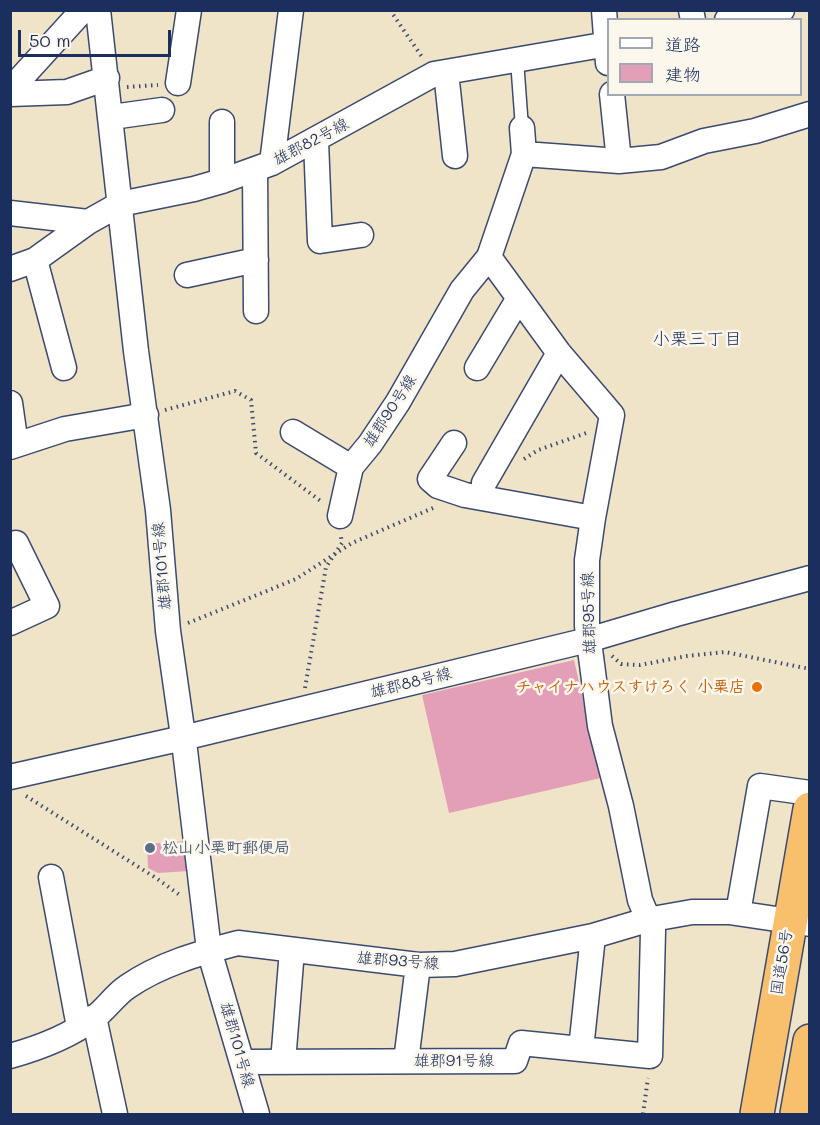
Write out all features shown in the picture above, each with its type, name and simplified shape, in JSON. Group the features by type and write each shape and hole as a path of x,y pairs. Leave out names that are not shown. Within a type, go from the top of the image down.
{"highway":[{"name":"国道56号","path":"757,1114 767,1053 799,922 810,809"},
{"path":"797,1114 809,1054"}],"street":[{"path":"83,10 35,48 10,92 67,92 107,83"},
{"name":"雄郡101号線","path":"98,10 136,351 158,510 168,631 203,912 209,950 257,1114"},
{"path":"178,83 189,10"},
{"path":"256,311 256,260 263,166 291,10"},
{"path":"604,10 607,40"},
{"path":"738,18 782,10"},
{"name":"雄郡82号線","path":"10,269 34,260 88,222 120,204 222,182 263,166 316,141 440,73 517,60 607,50"},
{"path":"440,73 455,156"},
{"path":"612,96 620,161"},
{"path":"111,117 162,110"},
{"path":"524,154 620,161 661,157 704,141 755,131 810,114"},
{"path":"222,122 222,182"},
{"name":"雄郡90号線","path":"340,516 351,467 370,444 398,402 462,290 489,257 524,154 522,128"},
{"path":"316,141 320,241 361,236"},
{"path":"10,213 88,222"},
{"path":"489,257 559,353 612,415"},
{"path":"34,260 64,368"},
{"path":"187,275 256,260"},
{"path":"477,368 519,298"},
{"path":"475,489 559,353"},
{"path":"10,403 13,446 65,429 146,415"},
{"name":"雄郡95号線","path":"612,415 593,518 586,580 595,638 600,726 621,806 640,900 653,931 650,1056"},
{"path":"293,432 351,467"},
{"path":"454,443 430,479 438,486 475,489 593,518"},
{"path":"10,623 47,606 16,543"},
{"name":"雄郡88号線","path":"16,785 183,738 595,638 810,578"},
{"path":"738,913 760,786 810,794"},
{"path":"51,877 87,1022 115,1114"},
{"name":"雄郡93号線","path":"10,1056 35,1049 87,1022 127,987 163,966 209,950 238,943 418,965 455,964 593,936 647,920 692,912 738,913 799,922"},
{"path":"581,1049 593,936"},
{"path":"283,1062 292,950"},
{"path":"406,1061 418,965"},
{"name":"雄郡91号線","path":"242,1062 515,1061 521,1043 650,1056"},
{"path":"767,1053 809,1054"}],"lane":[{"path":"517,60 522,128"}],"path":[{"path":"390,10 440,73"},
{"path":"107,83 178,83"},
{"path":"146,415 235,391 251,400 256,453 340,516 342,543 326,567 301,709"},
{"path":"520,461 538,450 602,428 612,415"},
{"path":"168,631 296,579 351,543 475,489"},
{"path":"595,638 621,664 640,665 725,652 810,669"},
{"path":"16,785 203,912"},
{"path":"643,1114 650,1056"}],"building":[{"path":"574,660 601,778 449,813 422,695"},
{"name":"松山小栗町郵便局","path":"186,841 188,871 158,873 148,868 147,844"}],"place":[{"name":"チャイナハウスすけろく 小栗店","path":"757,687"},
{"name":"松山小栗町郵便局","path":"150,848"}],"district":[{"name":"小栗三丁目","path":"697,339"}]}
